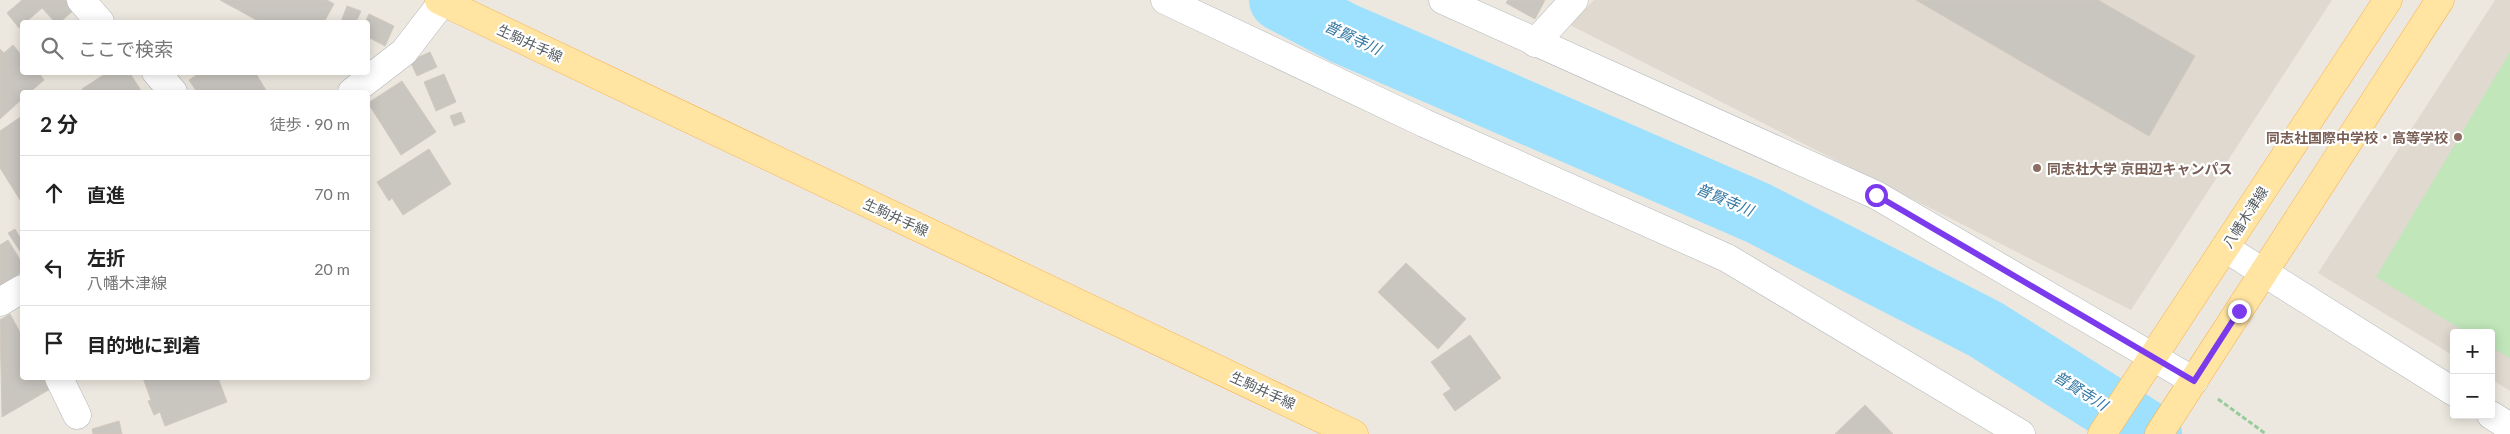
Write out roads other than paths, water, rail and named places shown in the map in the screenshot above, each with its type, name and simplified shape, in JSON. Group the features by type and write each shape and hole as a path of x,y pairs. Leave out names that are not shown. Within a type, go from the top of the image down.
{"main road":[{"name":"八幡木津線","path":"2102,434 2388,0"},
{"path":"2159,434 2440,0"},
{"name":"生駒井手線","path":"442,1 1354,434"}],"street":[{"path":"81,0 98,20"},
{"path":"1165,0 1424,123 1727,258 2021,434"},
{"path":"1443,0 1876,195 2194,381"},
{"path":"1535,43 1574,0"},
{"path":"355,90 404,52 442,1"},
{"path":"159,75 171,90"},
{"path":"2225,248 2263,274 2450,390"},
{"path":"59,380 77,415"},
{"path":"2495,418 2510,427"}],"waterway":[{"name":"普賢寺川","path":"1280,0 1343,33 1758,213 1985,329 2151,434"}],"place":[{"name":"同志社国際中学校・高等学校","path":"2458,137"},
{"name":"同志社大学 京田辺キャンパス","path":"2037,168"}]}
